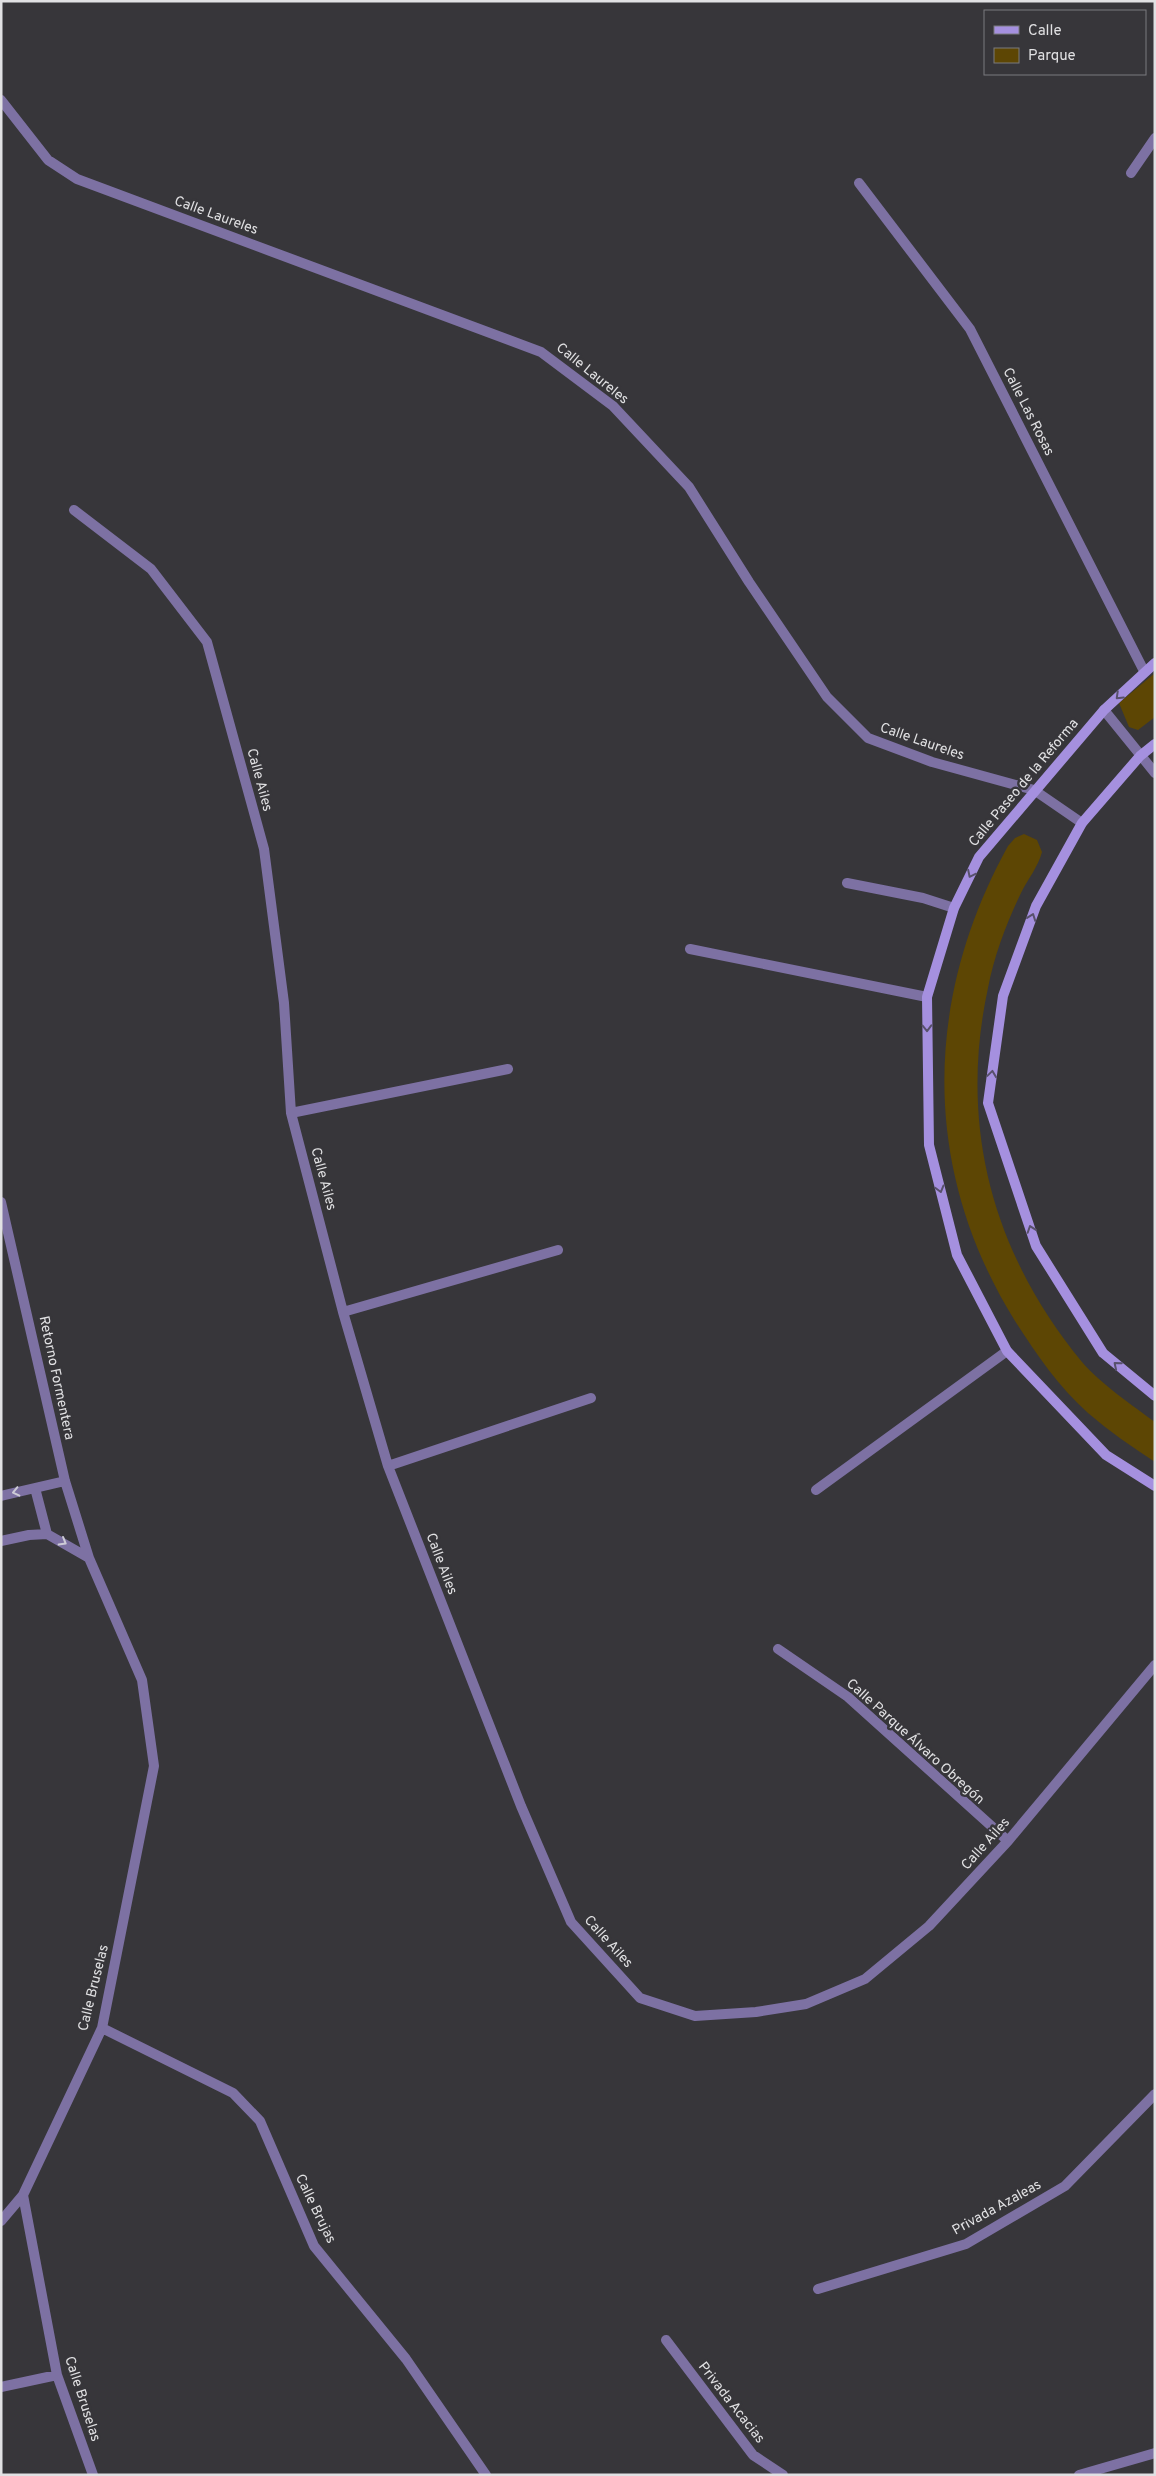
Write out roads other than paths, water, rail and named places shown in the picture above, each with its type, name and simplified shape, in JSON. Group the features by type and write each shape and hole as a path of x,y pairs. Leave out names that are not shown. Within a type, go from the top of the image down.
{"main road":[{"name":"Calle Paseo de la Reforma","path":"1155,663 1144,671 1104,710 1034,790 979,857 954,908 927,997 929,1145 957,1255 1007,1351 1106,1455 1155,1486"},
{"path":"1155,744 1140,756 1082,823 1036,906 1003,996 988,1103 1036,1246 1103,1353 1155,1396"}],"street":[{"name":"Calle Laureles","path":"1,100 48,160 77,179 541,352 612,406 689,487 748,582 827,697 868,738 932,762 1034,790 1082,823"},
{"path":"1131,173 1155,138"},
{"name":"Calle Las Rosas","path":"859,183 970,329 1144,671"},
{"name":"Calle Ailes","path":"74,510 151,569 207,642 264,848 284,1004 291,1113 344,1312 388,1466 521,1806 571,1922 640,1998 695,2016 756,2012 806,2004 866,1979 930,1926 1008,1842 1155,1664"},
{"path":"1104,710 1155,773"},
{"path":"847,883 923,898 954,908"},
{"path":"690,949 927,997"},
{"path":"291,1113 508,1069"},
{"name":"Retorno Formentera","path":"1,1202 65,1481 89,1558"},
{"path":"344,1312 558,1250"},
{"path":"816,1490 1007,1351"},
{"path":"388,1466 591,1398"},
{"path":"1,1496 65,1481"},
{"path":"35,1488 48,1534"},
{"path":"1,1542 30,1535 48,1534 89,1558"},
{"name":"Calle Bruselas","path":"89,1558 142,1680 154,1766 102,2028 23,2196 57,2375 93,2475"},
{"name":"Calle Parque Álvaro Obregón","path":"778,1648 848,1697 1008,1842"},
{"name":"Calle Brujas","path":"102,2028 234,2093 260,2121 314,2246 406,2359 486,2475"},
{"name":"Privada Azaleas","path":"818,2288 966,2244 1065,2186 1155,2094"},
{"path":"1,2220 23,2196"},
{"name":"Privada Acacias","path":"666,2340 753,2455 783,2475"},
{"path":"1,2387 57,2375"},
{"path":"1079,2475 1155,2453"}]}
